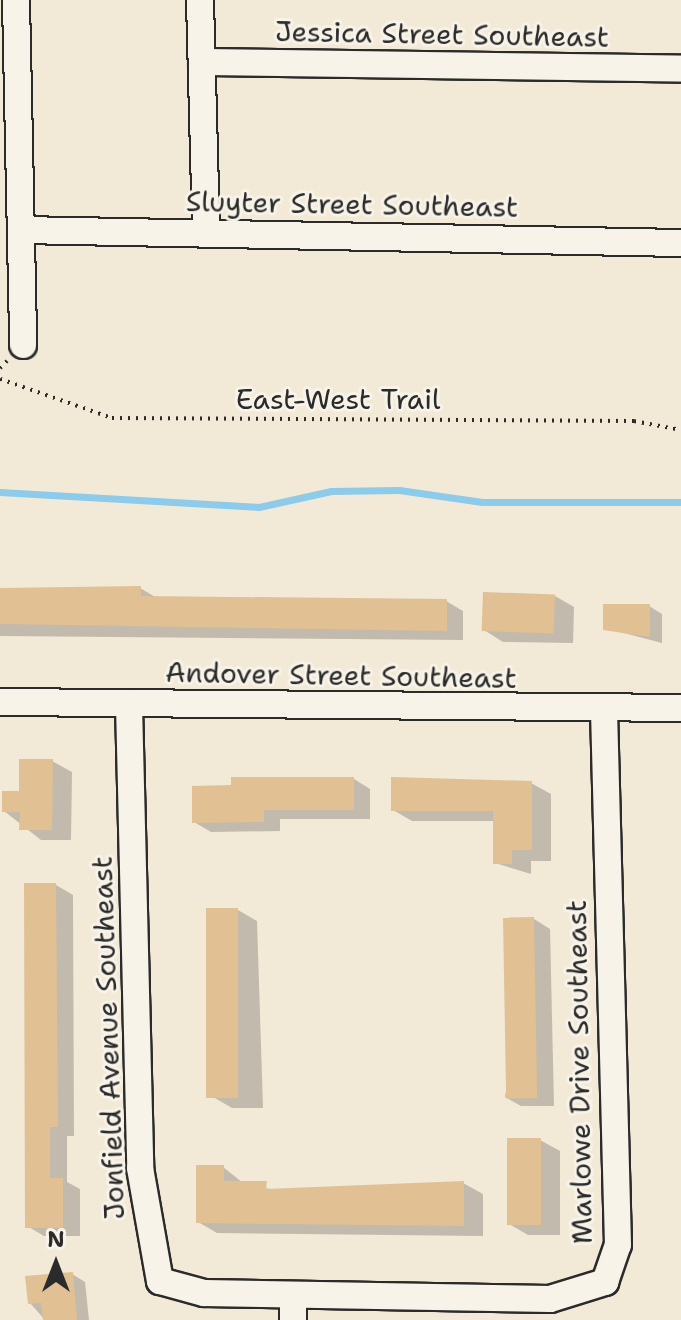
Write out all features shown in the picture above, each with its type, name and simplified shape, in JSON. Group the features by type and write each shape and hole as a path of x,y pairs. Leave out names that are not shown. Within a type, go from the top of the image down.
{"street":[{"path":"16,0 23,345"},
{"path":"200,0 206,232"},
{"name":"Jessica Street Southeast","path":"202,62 681,69"},
{"name":"Sluyter Street Southeast","path":"21,230 681,243"},
{"name":"Andover Street Southeast","path":"0,702 604,710 681,708"},
{"name":"Jonfield Avenue Southeast","path":"129,705 136,1090 151,1260 160,1281 179,1289 293,1308"},
{"name":"Marlowe Drive Southeast","path":"293,1308 550,1299 605,1282 618,1245 604,710"}],"path":[{"name":"East-West Trail","path":"0,379 112,418 634,421 681,430"}],"building":[{"path":"141,586 141,596 447,599 447,631 0,624 0,588"},
{"path":"483,592 555,595 554,633 482,631"},
{"path":"603,604 650,604 650,637 603,630"},
{"path":"19,759 53,759 52,830 19,830 20,812 2,812 2,791 19,791"},
{"path":"231,777 354,777 354,810 264,810 264,822 192,823 192,786 231,785"},
{"path":"391,777 532,781 532,850 512,850 512,864 493,864 493,811 391,811"},
{"path":"24,883 56,883 58,1127 50,1127 50,1178 63,1178 63,1228 25,1228"},
{"path":"206,908 238,908 238,1098 206,1098"},
{"path":"534,917 537,1098 506,1099 503,918"},
{"path":"507,1138 541,1138 541,1225 507,1225"},
{"path":"196,1165 224,1165 224,1181 267,1181 266,1189 464,1181 464,1226 196,1223"},
{"path":"73,1272 77,1320 43,1320 41,1303 28,1304 25,1276"}],"waterway":[{"path":"0,492 259,507 331,491 399,490 482,502 681,502"}]}
